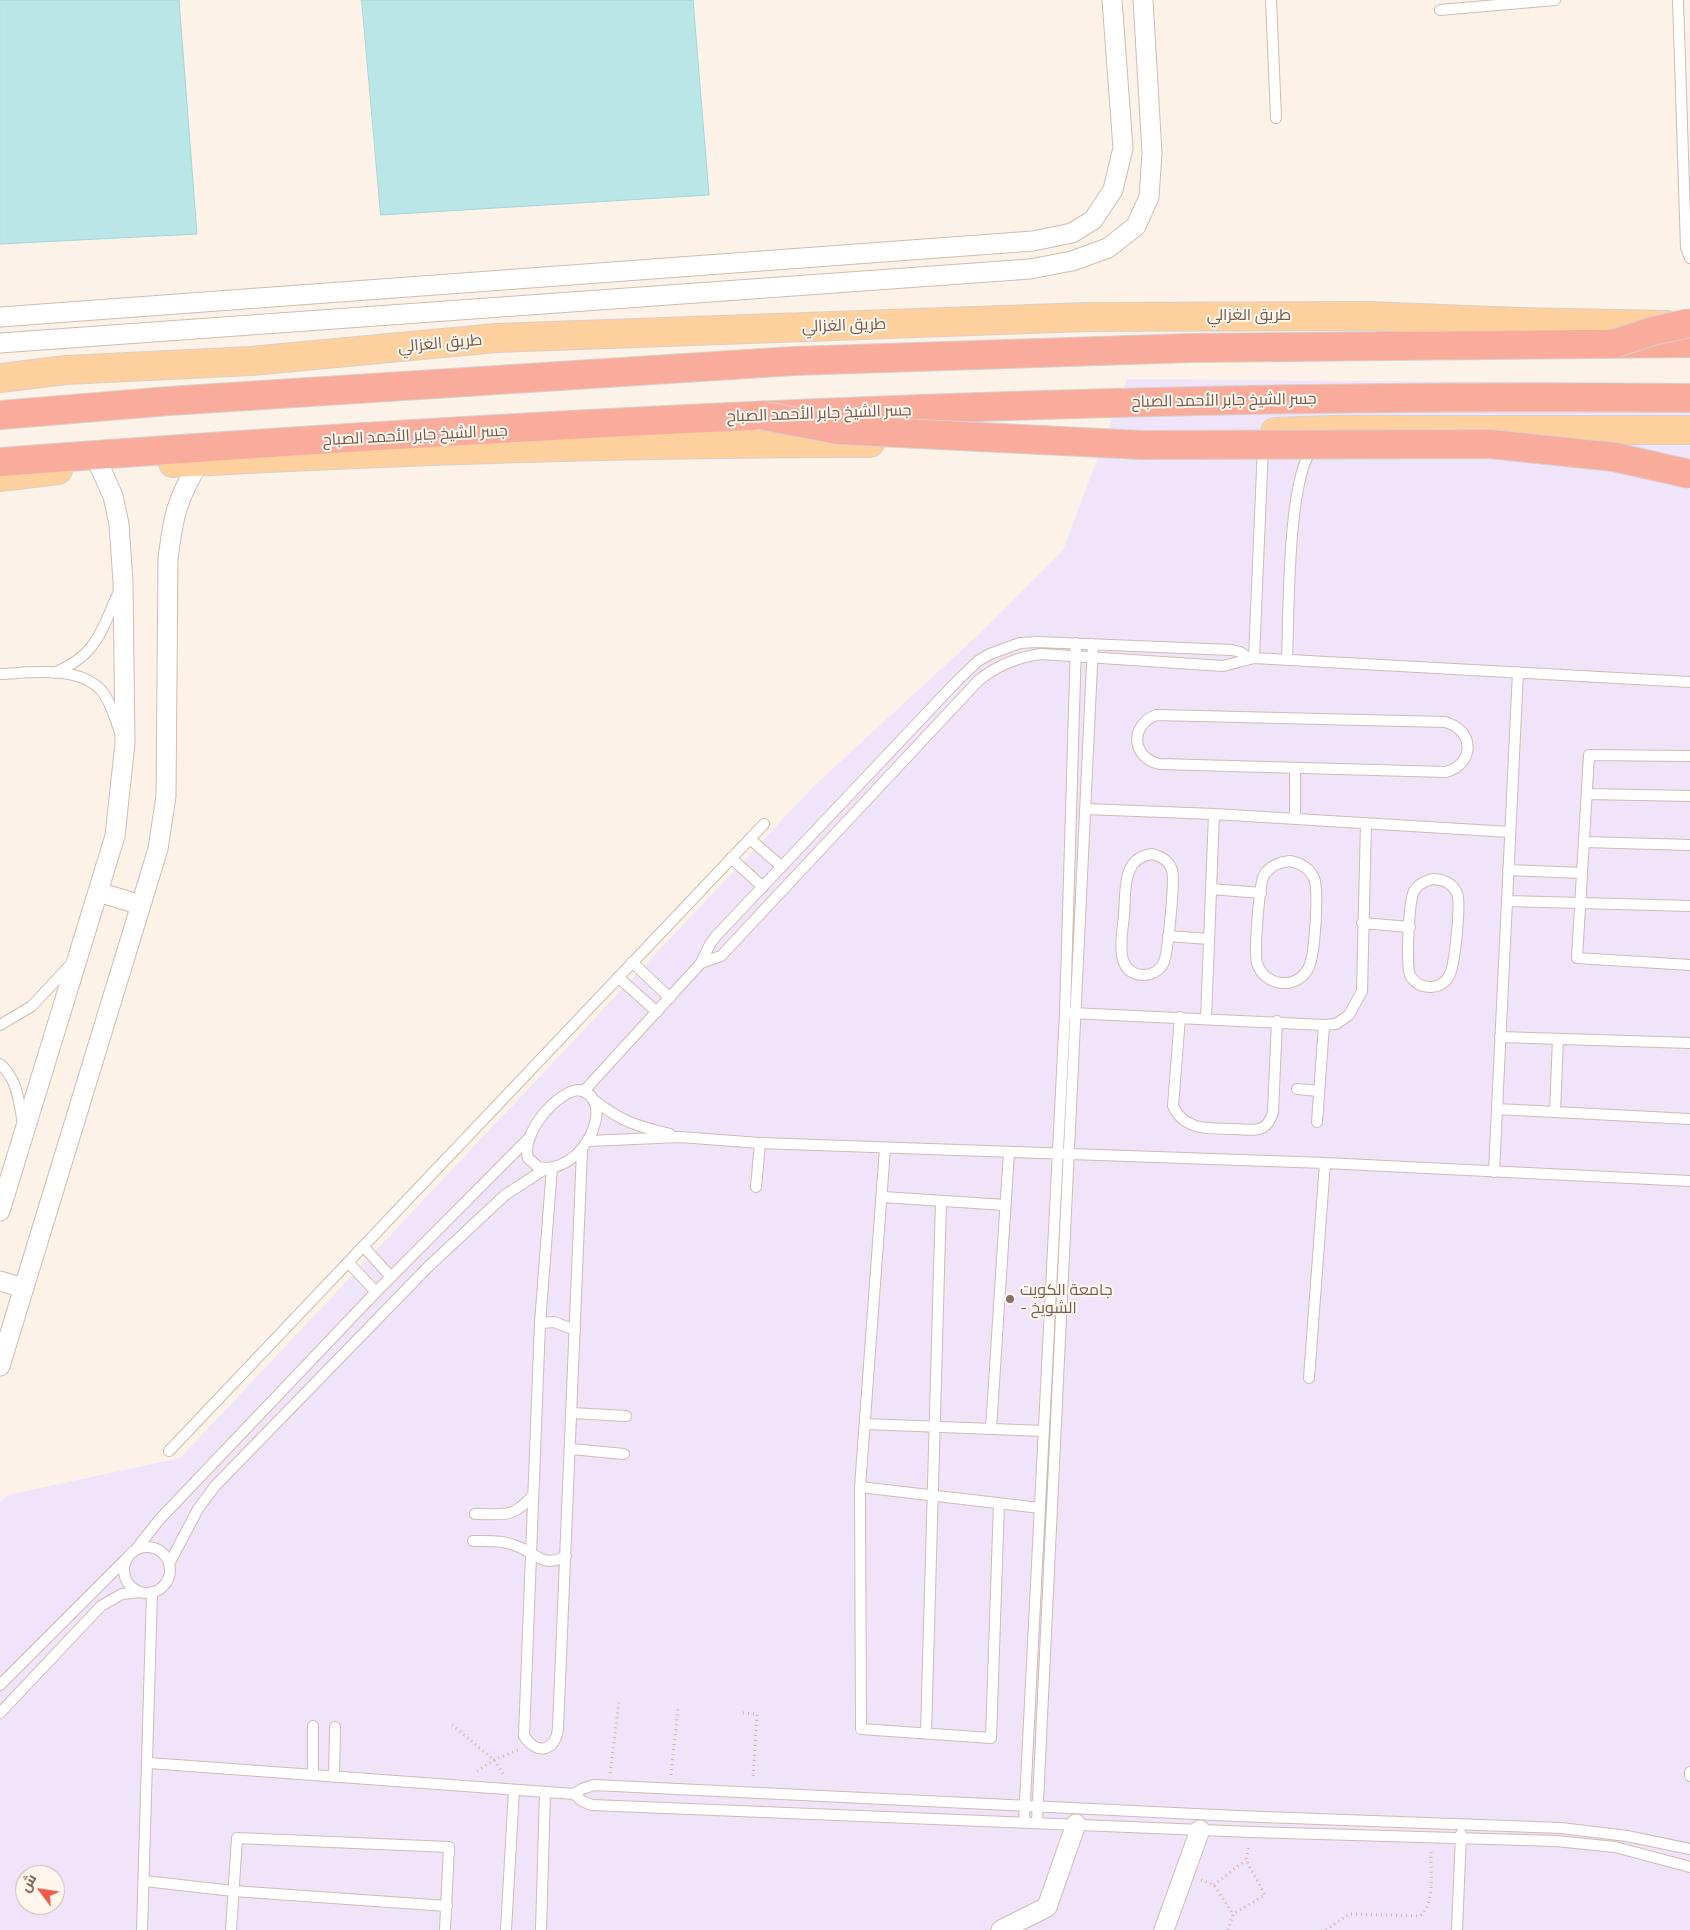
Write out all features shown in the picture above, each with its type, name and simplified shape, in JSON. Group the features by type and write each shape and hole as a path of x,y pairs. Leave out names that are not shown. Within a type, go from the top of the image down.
{"highway":[{"path":"1616,343 1653,331 1690,324"},
{"path":"0,415 169,401 794,361 1190,348 1690,343"},
{"path":"1640,397 1690,398"},
{"path":"1640,397 1656,406 1690,412"},
{"name":"جسر الشيخ جابر الأحمد الصباح","path":"0,462 225,446 760,415 1249,398 1640,397"},
{"path":"760,415 839,430 1142,445 1490,444 1614,457 1690,474"}],"main road":[{"name":"طريق الغزالي","path":"0,378 66,370 251,361 496,338 1086,317 1369,316 1519,322 1690,324"},
{"path":"0,477 100,467 200,461 675,444 903,443 1109,435 1332,430 1690,430"}],"street":[{"path":"0,317 1033,241 1072,233 1093,220 1113,190 1123,148 1112,0"},
{"path":"0,343 1030,270 1072,262 1108,248 1136,226 1148,197 1152,153 1143,0"},
{"path":"0,1366 158,849 166,796 168,559 172,525 182,490 200,461"},
{"path":"0,1211 115,836 125,743 123,582 119,524 113,496 100,467"},
{"path":"98,892 141,906"},
{"path":"0,1281 24,1288"},
{"path":"1001,1930 1047,1907 1076,1824"},
{"path":"1164,1930 1200,1830"}],"lane":[{"path":"1272,0 1276,118"},
{"path":"1440,10 1555,0"},
{"path":"1678,0 1686,248 1690,258"},
{"path":"1287,660 1295,498 1305,459 1311,450 1332,430"},
{"path":"1251,658 1264,433"},
{"path":"53,673 74,664 89,652 123,582"},
{"path":"584,1091 701,963 716,936 957,681 978,662 1003,648 1037,642 1232,650 1251,658"},
{"path":"1024,1822 1065,1013 1076,643"},
{"path":"1037,1822 1093,644"},
{"path":"701,963 721,956 984,676 1002,664 1028,655 1041,654 1223,666 1251,658 1690,682"},
{"path":"1494,1172 1518,672"},
{"path":"0,674 53,673 91,682 102,691 125,743"},
{"path":"1165,715 1445,722 1460,729 1467,744 1467,752 1460,766 1446,772 1295,768 1159,764 1146,759 1141,754 1136,740 1138,732 1148,718 1165,715"},
{"path":"1690,756 1589,755 1577,958 1690,964"},
{"path":"1295,768 1295,818"},
{"path":"1587,794 1690,796"},
{"path":"1085,809 1295,818 1510,832"},
{"path":"1206,1018 1214,814"},
{"path":"1065,1013 1277,1021 1324,1025 1336,1024 1349,1016 1362,991 1362,923 1366,823"},
{"path":"169,1451 764,824"},
{"path":"750,839 782,867"},
{"path":"1584,842 1690,845"},
{"path":"1145,855 1159,856 1170,865 1172,871 1168,936 1165,960 1156,972 1141,975 1128,969 1124,964 1121,950 1127,875 1133,862 1145,855"},
{"path":"731,858 763,887"},
{"path":"1282,862 1297,862 1310,871 1314,878 1316,893 1312,958 1305,974 1291,982 1274,982 1267,977 1257,963 1261,893 1265,874 1270,868 1282,862"},
{"path":"1508,870 1582,873"},
{"path":"1440,879 1452,886 1458,900 1452,970 1440,985 1434,987 1420,985 1410,976 1408,969 1410,927 1412,899 1419,885 1425,881 1440,879"},
{"path":"1211,889 1261,893"},
{"path":"1507,901 1690,906"},
{"path":"1362,923 1410,927"},
{"path":"1168,936 1209,938"},
{"path":"0,1025 37,1002 79,954"},
{"path":"632,962 670,998"},
{"path":"618,977 657,1012"},
{"path":"1180,1018 1173,1106 1180,1117 1190,1125 1258,1130 1264,1127 1272,1117 1277,1021"},
{"path":"1318,1122 1324,1025"},
{"path":"1500,1037 1690,1043"},
{"path":"1555,1112 1558,1039"},
{"path":"0,1064 9,1072 17,1087 24,1131"},
{"path":"1297,1089 1319,1091"},
{"path":"548,1168 532,1164 528,1158 526,1144 545,1113 555,1102 572,1091 584,1091 616,1118 630,1124 680,1137"},
{"path":"0,1713 101,1606 122,1594 152,1592 163,1587 168,1580 169,1564 198,1509 215,1486 429,1266 505,1195 548,1168 568,1162 582,1151 588,1141 595,1120 595,1101"},
{"path":"1497,1109 1690,1118"},
{"path":"588,1141 680,1137 760,1143 1325,1164 1690,1181"},
{"path":"0,1684 137,1548 159,1520 376,1292 529,1138"},
{"path":"756,1187 760,1143"},
{"path":"885,1148 883,1197 860,1487 862,1729 991,1738 1000,1503"},
{"path":"548,1168 532,1495 524,1736 530,1746 540,1749 550,1746 557,1738 582,1151"},
{"path":"991,1429 1009,1152"},
{"path":"1309,1378 1325,1164"},
{"path":"883,1197 1005,1205"},
{"path":"926,1733 941,1201"},
{"path":"364,1246 391,1277"},
{"path":"348,1262 376,1292"},
{"path":"540,1324 554,1322 575,1330"},
{"path":"572,1413 626,1416"},
{"path":"865,1424 1044,1431"},
{"path":"570,1450 624,1454"},
{"path":"860,1487 1040,1508"},
{"path":"475,1514 507,1515 522,1508 532,1495"},
{"path":"473,1542 501,1542 520,1547 536,1558 552,1561 566,1556"},
{"path":"137,1548 153,1547 166,1557 169,1564"},
{"path":"126,1559 124,1576 127,1583 140,1592"},
{"path":"142,1930 149,1763 152,1592"},
{"path":"313,1726 313,1775"},
{"path":"334,1776 335,1727"},
{"path":"149,1763 574,1794 588,1786 608,1786 1592,1831 1690,1849"},
{"path":"506,1930 514,1790"},
{"path":"541,1930 545,1792"},
{"path":"574,1794 582,1801 592,1805 1431,1839 1587,1843 1643,1853 1690,1867"},
{"path":"1457,1930 1461,1825"},
{"path":"231,1930 232,1891 237,1838 449,1847 445,1930"},
{"path":"144,1881 232,1891 447,1906"}],"path":[{"path":"608,1786 619,1701"},
{"path":"670,1789 678,1708"},
{"path":"743,1713 757,1714 752,1793"},
{"path":"452,1725 494,1760 514,1790"},
{"path":"456,1785 494,1760 530,1746"},
{"path":"1326,1930 1349,1914 1412,1917 1420,1916 1426,1911 1430,1901 1431,1839"},
{"path":"1228,1930 1233,1914 1265,1895 1246,1860 1214,1885 1233,1914"}],"shaded area":[{"name":"جامعة الكويت - الشويخ","path":"1127,379 1690,384 1690,1930 0,1930 0,1502 8,1495 180,1458 815,785 978,635 1063,550"}],"water":[{"path":"0,0 179,0 197,234 0,244"},
{"path":"362,0 693,0 709,195 381,215"}],"place":[{"name":"جامعة الكويت - الشويخ","path":"1010,1299"}]}
